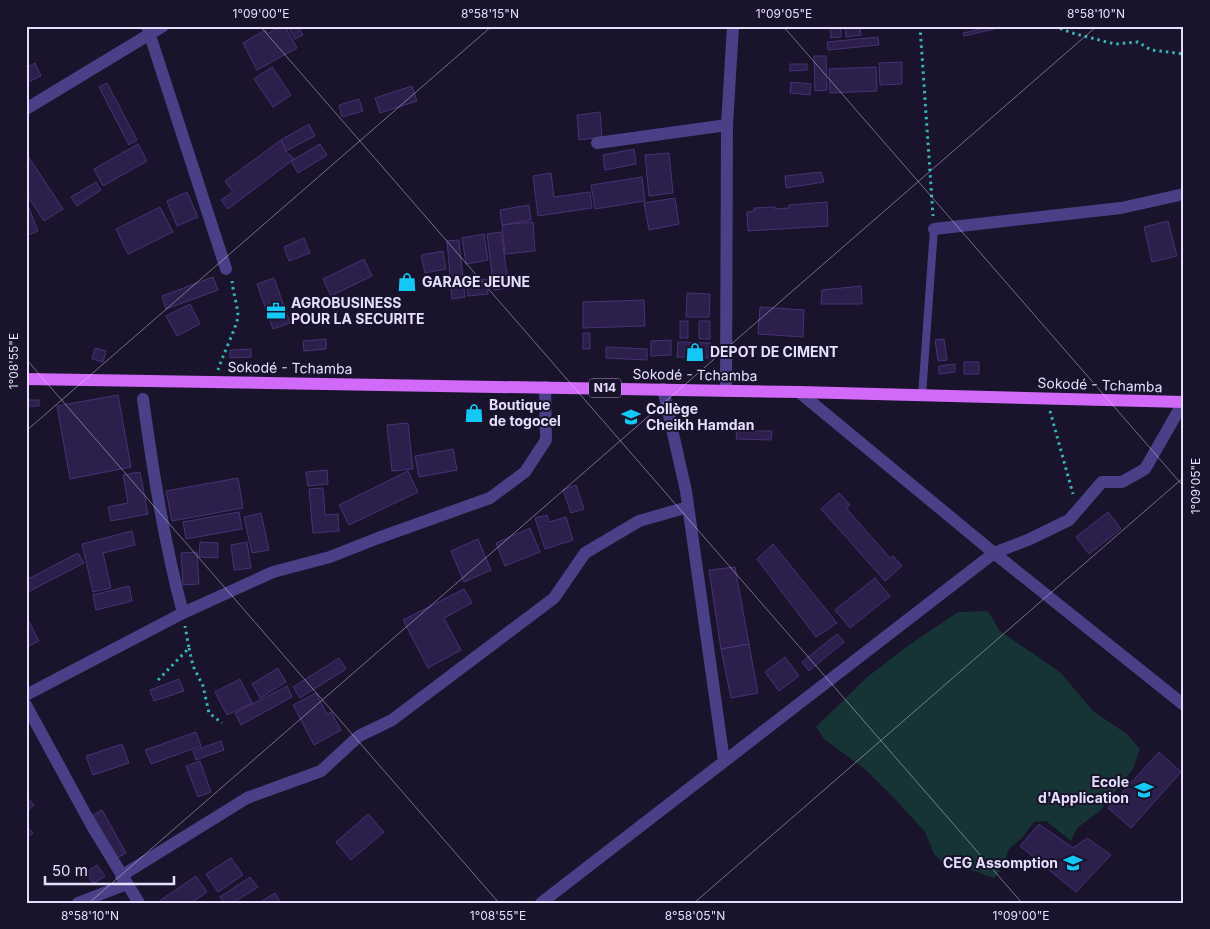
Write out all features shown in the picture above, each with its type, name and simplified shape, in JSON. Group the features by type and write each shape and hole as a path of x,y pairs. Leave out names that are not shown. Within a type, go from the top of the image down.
{"main road":[{"name":"Sokodé - Tchamba","path":"26,379 726,390 1184,402"}],"street":[{"path":"26,109 148,30 163,26"},
{"path":"726,390 727,125 735,29"},
{"path":"148,30 226,269"},
{"path":"598,142 727,125"},
{"path":"934,229 1120,208 1184,194"},
{"path":"26,695 183,612 273,572 330,557 490,498 525,472 546,440 545,388"},
{"path":"662,389 688,507 724,761"},
{"path":"799,392 994,553 1184,705"},
{"path":"143,399 151,456 171,566 183,612"},
{"path":"541,903 994,553 1058,527 1069,520 1102,482 1122,482 1145,469 1184,402"},
{"path":"78,903 124,880 246,798 321,771 359,736 392,720 554,598 585,553 639,521 688,507"},
{"path":"26,705 92,826 139,903"}],"lane":[{"path":"922,395 934,229"}],"path":[{"path":"920,26 934,229"},
{"path":"1054,26 1072,33 1115,44 1138,42 1151,50 1184,54"},
{"path":"215,382 222,357 239,317 232,280 226,269"},
{"path":"1047,398 1077,510"},
{"path":"183,612 193,666 203,686 209,714 222,723"},
{"path":"158,680 189,648"}],"green space":[{"path":"988,611 1000,631 1060,672 1093,711 1127,734 1140,749 1133,769 1100,811 1077,828 1071,841 1046,821 1034,822 1021,839 1009,849 1002,868 994,878 954,864 942,862 934,854 925,832 894,798 866,770 824,739 816,727 866,678 909,645 958,612"}],"building":[{"path":"281,26 285,26 297,48 257,70 243,43 265,30 269,33"},
{"path":"288,26 298,26 303,35 295,39"},
{"path":"830,26 841,26 841,37 831,38"},
{"path":"845,26 860,26 861,35 846,37"},
{"path":"993,26 994,29 964,36 963,33"},
{"path":"878,37 879,45 828,50 827,42"},
{"path":"814,56 826,56 827,90 815,91"},
{"path":"902,62 902,84 880,85 879,63"},
{"path":"35,63 41,76 26,83 26,68"},
{"path":"790,64 807,64 807,70 790,71"},
{"path":"272,67 291,95 273,107 254,79"},
{"path":"876,67 877,91 830,93 829,69"},
{"path":"791,82 811,84 810,95 790,93"},
{"path":"107,83 137,140 129,145 99,87"},
{"path":"412,86 417,101 380,113 375,98"},
{"path":"359,99 363,111 342,117 339,105"},
{"path":"600,112 602,137 579,140 577,115"},
{"path":"309,124 315,136 286,151 281,140"},
{"path":"281,140 286,151 294,159 228,209 221,200 233,192 225,181"},
{"path":"138,144 147,161 103,186 94,169"},
{"path":"320,144 327,155 298,173 291,161"},
{"path":"634,149 636,164 605,170 603,155"},
{"path":"26,153 63,209 44,221 26,194"},
{"path":"669,153 673,193 649,196 645,155"},
{"path":"821,172 824,182 786,188 785,176"},
{"path":"551,173 554,197 590,192 592,208 538,216 533,176"},
{"path":"642,177 645,201 595,209 591,185"},
{"path":"96,182 101,190 77,206 71,197"},
{"path":"187,192 198,217 177,226 167,201"},
{"path":"675,198 679,224 649,230 644,203"},
{"path":"827,202 828,226 748,231 747,212 754,211 754,208 789,208 789,205"},
{"path":"529,205 531,220 502,225 500,210"},
{"path":"160,207 173,232 128,254 116,229"},
{"path":"29,208 38,231 26,236 26,209"},
{"path":"1168,221 1177,256 1152,262 1144,227"},
{"path":"533,222 535,251 505,254 502,225"},
{"path":"501,232 509,288 494,290 487,234"},
{"path":"484,234 488,260 466,264 462,238"},
{"path":"304,238 310,253 289,261 284,247"},
{"path":"459,240 465,297 452,299 447,241"},
{"path":"443,251 446,269 425,273 421,255"},
{"path":"364,259 372,276 331,296 323,279"},
{"path":"213,277 218,290 166,309 162,296"},
{"path":"274,278 290,323 273,329 257,284"},
{"path":"487,279 488,294 468,296 467,281"},
{"path":"861,286 862,304 821,304 822,290"},
{"path":"687,293 710,294 709,317 686,317"},
{"path":"644,300 645,326 583,328 583,302"},
{"path":"190,304 200,324 177,336 166,316"},
{"path":"760,307 804,310 803,337 758,334"},
{"path":"680,321 688,321 688,338 680,338"},
{"path":"699,321 710,321 710,339 699,339"},
{"path":"583,333 590,333 590,349 583,349"},
{"path":"326,339 326,349 304,351 303,341"},
{"path":"944,339 947,360 938,361 935,340"},
{"path":"671,340 671,355 651,356 651,341"},
{"path":"678,342 710,343 710,358 677,357"},
{"path":"606,347 647,349 647,360 606,358"},
{"path":"95,348 106,351 103,362 92,359"},
{"path":"251,349 251,357 230,358 230,350"},
{"path":"964,362 979,362 979,374 964,374"},
{"path":"955,364 955,372 939,374 939,366"},
{"path":"118,395 131,467 70,479 57,406"},
{"path":"28,400 39,400 39,406 28,406"},
{"path":"408,423 413,469 392,471 387,425"},
{"path":"737,431 772,431 771,440 736,439"},
{"path":"453,449 457,470 419,477 415,456"},
{"path":"327,470 328,484 308,486 306,472"},
{"path":"408,471 418,492 349,525 339,505"},
{"path":"140,472 148,514 111,521 108,507 128,503 123,475"},
{"path":"238,478 243,508 172,521 166,491"},
{"path":"576,485 584,509 571,513 563,490"},
{"path":"323,488 325,515 338,514 339,531 313,533 309,489"},
{"path":"839,493 850,505 846,508 890,558 893,556 902,566 885,581 821,509"},
{"path":"239,512 242,529 186,539 183,522"},
{"path":"1108,512 1121,529 1089,554 1076,537"},
{"path":"261,513 269,550 252,553 244,517"},
{"path":"547,515 549,522 566,517 573,540 545,549 535,518"},
{"path":"530,528 540,552 505,566 496,543"},
{"path":"132,531 135,545 103,553 111,588 93,592 82,544"},
{"path":"478,539 491,570 464,582 451,551"},
{"path":"200,542 218,543 218,558 199,557"},
{"path":"247,542 251,568 234,570 231,545"},
{"path":"773,544 837,623 816,637 757,559"},
{"path":"197,552 199,584 183,585 181,553"},
{"path":"78,553 84,563 26,593 26,580"},
{"path":"735,567 749,644 721,649 709,570"},
{"path":"875,578 890,596 850,628 835,610"},
{"path":"129,586 132,601 96,610 93,595"},
{"path":"464,589 472,603 444,618 461,650 428,668 403,620"},
{"path":"26,616 39,641 26,647"},
{"path":"837,634 844,642 809,671 802,662"},
{"path":"749,644 758,693 731,698 721,649"},
{"path":"785,657 799,676 779,691 765,672"},
{"path":"339,658 346,669 300,698 293,687"},
{"path":"278,668 286,682 260,698 252,684"},
{"path":"179,679 184,691 154,701 150,690"},
{"path":"240,679 252,703 227,715 215,692"},
{"path":"287,686 292,697 241,725 235,713"},
{"path":"316,693 327,714 331,712 341,730 314,745 293,705"},
{"path":"196,732 201,746 151,764 145,750"},
{"path":"221,741 224,750 196,760 193,751"},
{"path":"122,744 129,763 93,775 86,756"},
{"path":"1159,752 1181,772 1131,828 1108,808"},
{"path":"200,761 211,792 198,797 186,766"},
{"path":"26,796 34,805 26,812"},
{"path":"102,810 126,853 117,858 93,815"},
{"path":"368,814 384,832 351,860 336,842"},
{"path":"1039,824 1073,848 1087,838 1111,855 1076,892 1020,846"},
{"path":"26,826 33,833 26,838"},
{"path":"231,858 243,875 218,892 206,874"},
{"path":"97,865 105,876 93,884 86,872"},
{"path":"196,876 207,892 191,903 158,902"},
{"path":"250,877 258,887 233,903 224,903 220,897"},
{"path":"275,893 281,903 259,903"}],"place":[{"name":"GARAGE JEUNE","path":"407,282"},
{"name":"AGROBUSINESS POUR LA SECURITE","path":"276,311"},
{"name":"DEPOT DE CIMENT","path":"695,352"},
{"name":"Boutique de togocel","path":"474,413"},
{"name":"Collège Cheikh Hamdan","path":"631,417"},
{"name":"Ecole d'Application","path":"1144,790"},
{"name":"CEG Assomption","path":"1073,863"}]}
